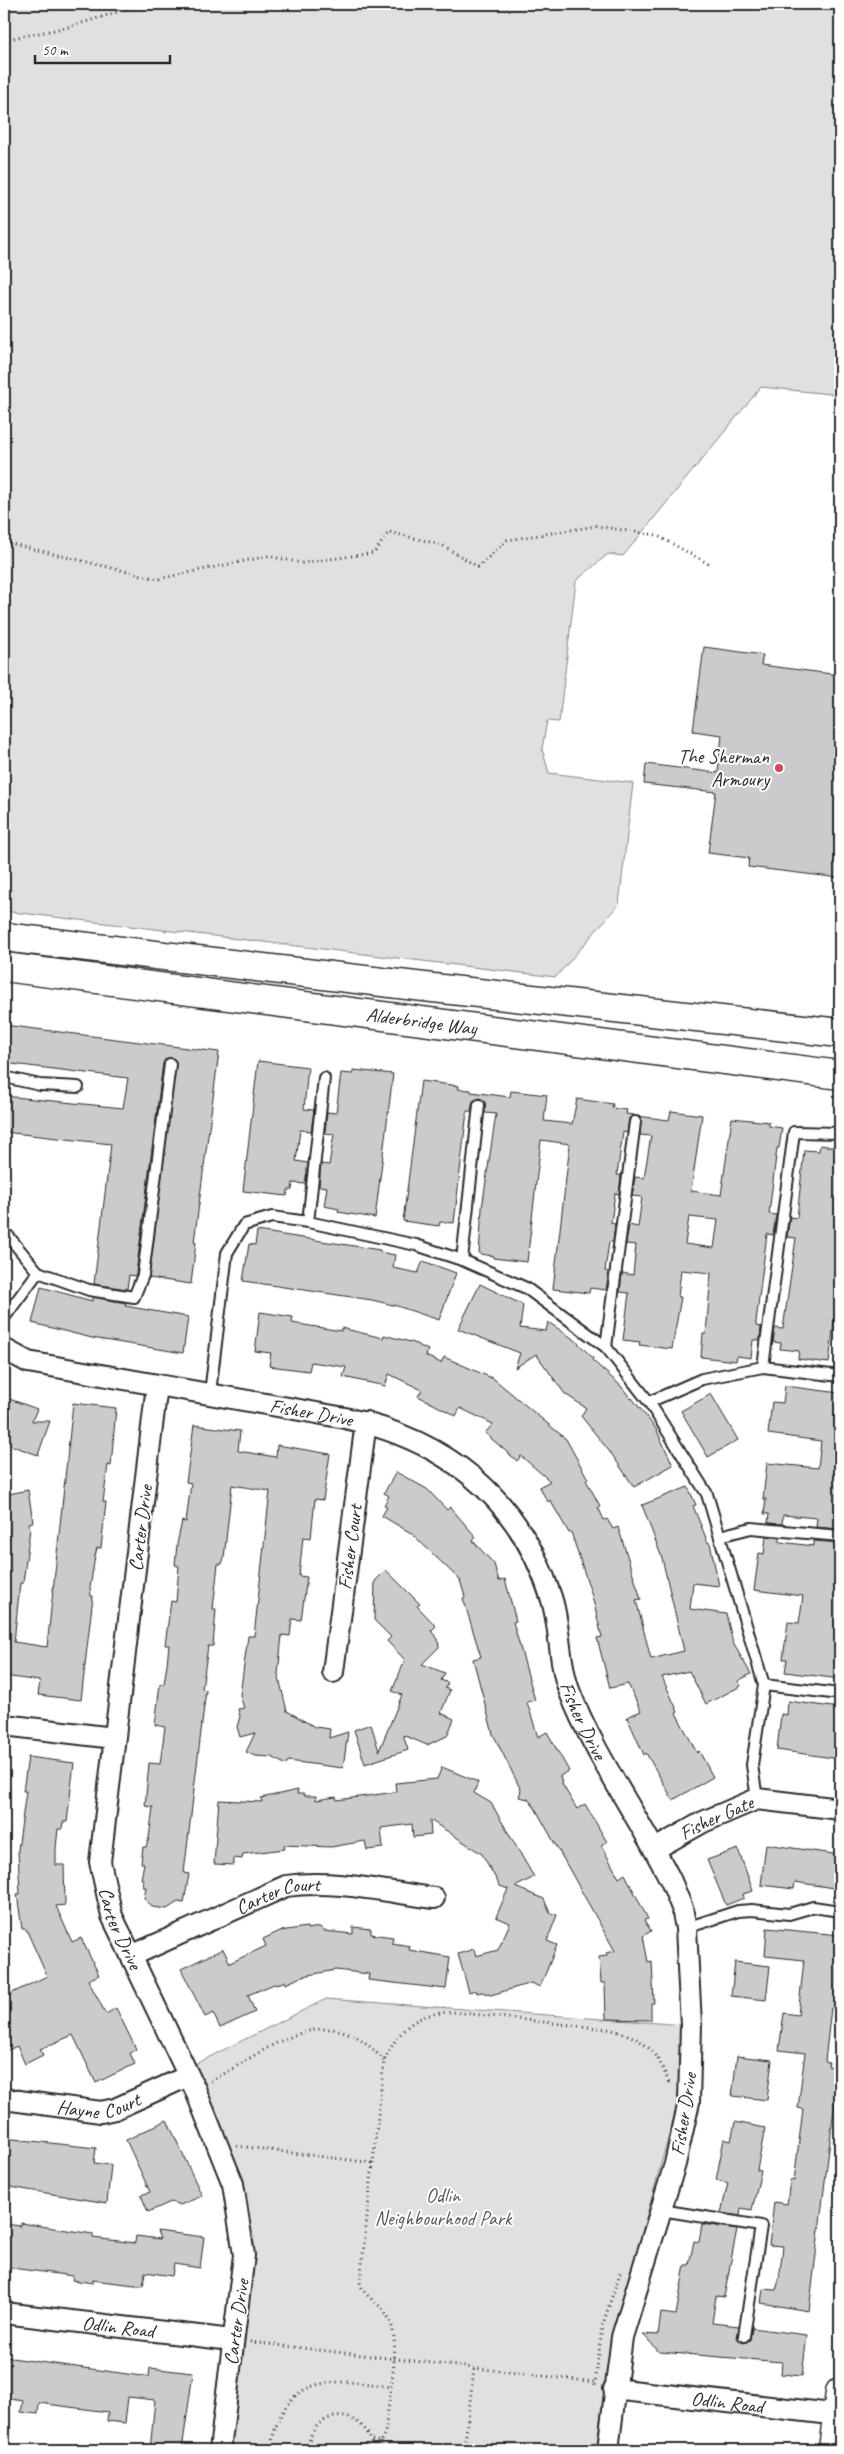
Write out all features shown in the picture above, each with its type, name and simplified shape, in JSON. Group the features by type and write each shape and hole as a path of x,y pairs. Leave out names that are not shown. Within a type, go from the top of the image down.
{"main road":[{"name":"Alderbridge Way","path":"4,937 258,968 840,1033"},
{"path":"4,953 168,973 258,968"},
{"name":"Alderbridge Way","path":"4,967 840,1075"},
{"path":"833,2450 839,2407"}],"street":[{"name":"Fisher Drive","path":"4,1349 28,1362 366,1422 394,1431 445,1455 481,1484 510,1515 530,1547 552,1599 564,1671 575,1704 656,1849 682,1908 686,1928 691,2081 682,2137 622,2337 614,2389 608,2450"},
{"name":"Carter Drive","path":"157,1385 100,1862 112,1916 192,2082 233,2184 244,2255 241,2341 220,2450"},
{"name":"Fisher Court","path":"333,1672 366,1422"},
{"path":"4,1724 114,1738"},
{"name":"Fisher Gate","path":"656,1849 703,1822 757,1799 840,1809"},
{"name":"Carter Court","path":"131,1956 286,1886 307,1883 326,1884 434,1898"},
{"name":"Hayne Court","path":"4,2099 101,2112 115,2109 192,2082"},
{"name":"Odlin Road","path":"4,2313 241,2341"},
{"name":"Odlin Road","path":"614,2389 839,2407"}],"lane":[{"path":"4,1232 38,1272 89,1290 134,1297 143,1275 170,1064"},
{"path":"4,1076 40,1085 78,1087"},
{"path":"308,1222 324,1078"},
{"path":"462,1260 480,1105"},
{"path":"606,1347 635,1122"},
{"path":"764,1367 794,1132 840,1133"},
{"path":"210,1393 227,1253 244,1225 272,1217 308,1222 416,1245 462,1260 526,1288 606,1347 649,1402 707,1494 764,1685 752,1764 757,1799"},
{"path":"4,1318 38,1272"},
{"path":"649,1402 702,1379 764,1367 840,1376"},
{"path":"720,1536 751,1528 840,1536"},
{"path":"764,1685 840,1694"},
{"path":"686,1928 738,1911 752,1910 789,1914 813,1907 840,1911"},
{"path":"661,2210 760,2226 744,2336"}],"path":[{"path":"4,40 69,27 143,4"},
{"path":"4,542 158,579 268,556 302,563 374,553 389,532 442,544 478,567 507,540 596,526 656,535 710,564"},
{"path":"381,2450 380,2442 385,2433 394,2359 389,2319 362,2289 360,2282 384,2061 394,2040 406,2028 435,2012 453,2012 607,2029 629,2034 657,2057 670,2086"},
{"path":"192,2082 228,2072 285,2038 312,2030 332,2029 348,2033 367,2043 384,2061"},
{"path":"219,2147 246,2146 374,2163"},
{"path":"597,2363 602,2327 624,2262"},
{"path":"241,2341 595,2382"},
{"path":"464,2450 474,2369"},
{"path":"272,2450 274,2429 285,2408 299,2393 317,2383 342,2381 391,2387"},
{"path":"308,2450 311,2434 318,2425 333,2417 345,2416 357,2421 366,2428 372,2440 373,2450"},
{"path":"372,2440 380,2442"}],"green space":[{"path":"4,4 840,4 840,395 761,387 623,556 608,554 576,581 559,722 547,721 542,749 549,773 633,783 619,904 556,977 4,911"},
{"name":"Odlin Neighbourhood Park","path":"326,1999 685,2025 677,2106 610,2349 596,2450 231,2450 244,2348 251,2258 191,2066"}],"building":[{"name":"The Sherman Armoury","path":"704,647 763,655 761,665 840,675 840,878 748,867 749,858 708,853 716,792 644,784 646,764 718,773 722,735 693,731"},
{"path":"4,1025 219,1052 194,1242 196,1242 191,1284 149,1278 176,1061 168,1058 163,1063 135,1276 129,1275 127,1289 94,1284 111,1144 4,1132 4,1096 123,1108 128,1078 4,1063"},
{"path":"258,1061 308,1067 304,1109 314,1110 311,1131 300,1130 296,1161 308,1163 305,1184 293,1183 292,1190 288,1190 287,1196 243,1191"},
{"path":"353,1070 393,1074 375,1218 338,1212 339,1209 324,1206 327,1187 319,1186 321,1164 329,1165 334,1134 325,1133 327,1112 336,1113 341,1073 353,1074"},
{"path":"421,1081 459,1086 458,1089 471,1090 471,1092 510,1097 511,1091 547,1095 544,1121 572,1124 577,1099 613,1104 612,1108 627,1110 626,1114 634,1115 629,1118 627,1133 623,1132 617,1175 621,1175 619,1194 615,1193 611,1223 615,1224 613,1242 609,1242 605,1271 609,1272 606,1290 590,1288 589,1293 553,1289 570,1144 541,1140 527,1262 493,1258 494,1256 479,1254 482,1208 496,1114 485,1113 485,1103 480,1098 473,1101 471,1111 467,1111 454,1223 440,1222 439,1226 403,1221"},
{"path":"671,1111 702,1115 691,1191 721,1195 732,1118 769,1122 769,1126 782,1128 779,1148 777,1148 769,1214 776,1215 773,1235 767,1234 756,1322 756,1326 761,1327 760,1340 753,1340 751,1358 737,1356 736,1361 701,1357 703,1334 706,1334 711,1273 681,1270 678,1297 681,1297 672,1349 639,1345 640,1342 623,1340 629,1293 620,1292 622,1273 633,1275 636,1245 626,1244 629,1225 638,1227 642,1197 632,1196 635,1177 644,1178 651,1136 640,1135 641,1120 637,1116 669,1120","holes":["689,1217 718,1220 714,1248 685,1244"]},
{"path":"820,1145 840,1148 840,1274 829,1363 798,1359 799,1351 780,1349 781,1343 773,1342 775,1328 783,1329 796,1238 787,1237 790,1217 797,1218 804,1150 819,1151"},
{"path":"257,1231 380,1250 380,1252 395,1255 393,1268 418,1273 423,1261 456,1273 439,1320 372,1300 243,1281 249,1244 255,1245"},
{"path":"480,1284 523,1305 520,1328 546,1331 548,1322 575,1340 593,1358 592,1360 632,1398 656,1429 673,1465 634,1487 613,1456 581,1416 586,1408 565,1394 536,1354 515,1368 520,1353 458,1329"},
{"path":"41,1287 92,1301 92,1297 126,1303 125,1306 188,1317 183,1353 92,1338 32,1323"},
{"path":"260,1312 293,1317 292,1323 341,1331 341,1328 383,1338 384,1335 414,1343 428,1350 426,1356 441,1363 444,1357 494,1379 566,1439 588,1479 586,1480 600,1506 598,1507 604,1520 607,1519 613,1529 618,1527 641,1599 636,1600 651,1659 684,1651 662,1558 642,1505 688,1487 696,1505 693,1506 708,1543 710,1543 719,1586 693,1583 690,1609 726,1614 733,1643 751,1674 738,1681 741,1686 706,1704 689,1671 662,1677 678,1712 676,1713 697,1753 699,1751 713,1777 673,1800 646,1753 644,1755 627,1717 641,1711 628,1684 610,1688 597,1638 602,1637 592,1596 571,1532 569,1533 550,1500 548,1502 539,1487 550,1481 521,1456 517,1461 485,1433 493,1424 460,1408 456,1416 418,1396 422,1390 389,1374 385,1386 343,1377 346,1367 311,1362 309,1371 269,1366 271,1353 255,1351"},
{"path":"785,1386 840,1393 840,1529 816,1527 817,1518 783,1515 782,1524 768,1523 769,1514 764,1514 766,1499 763,1499 767,1463 818,1468 821,1441 768,1434 772,1402 783,1403"},
{"path":"711,1394 738,1440 708,1457 681,1411"},
{"path":"4,1397 37,1409 32,1421 50,1421 38,1455 7,1444 4,1422"},
{"path":"73,1403 116,1408 111,1466 108,1465 103,1502 106,1502 101,1548 97,1548 90,1588 91,1596 93,1596 81,1700 38,1695 40,1681 4,1676 4,1495 28,1490 33,1522 29,1523 30,1529 23,1583 20,1583 14,1642 47,1647"},
{"path":"194,1425 240,1431 238,1451 276,1457 277,1445 330,1454 323,1500 315,1499 311,1538 303,1537 299,1576 307,1577 301,1620 292,1619 290,1636 282,1635 278,1674 287,1711 315,1727 330,1729 329,1738 348,1732 343,1768 288,1761 286,1765 272,1757 255,1756 246,1752 255,1733 240,1737 237,1727 240,1716 238,1709 244,1708 240,1695 248,1636 254,1636 270,1491 232,1485 224,1558 222,1564 218,1564 213,1609 216,1609 213,1646 208,1646 202,1689 206,1690 184,1873 189,1874 184,1903 178,1902 167,1909 152,1907 144,1898 146,1887 143,1887 144,1879 141,1879 144,1863 141,1863 143,1847 146,1847 149,1838 153,1807 145,1806 149,1763 160,1764 165,1727 155,1725 160,1684 164,1684 167,1664 169,1645 165,1645 171,1601 176,1602 179,1566 175,1565 177,1544 182,1521 186,1522 191,1483 186,1482"},
{"path":"396,1472 427,1489 447,1510 450,1507 476,1537 473,1541 494,1564 499,1581 505,1579 516,1621 513,1622 535,1700 527,1702 538,1737 547,1732 569,1771 560,1776 562,1784 577,1809 585,1804 607,1842 601,1845 619,1878 625,1874 648,1919 644,1920 651,1931 643,1936 648,1962 652,1961 654,2003 651,2003 651,2020 606,2019 605,1983 601,1983 599,1957 607,1956 606,1953 615,1951 535,1808 528,1799 519,1797 521,1790 493,1734 473,1659 481,1657 463,1598 465,1597 460,1580 411,1533 382,1516 387,1507 384,1505 389,1496 384,1493"},
{"path":"766,1536 780,1538 780,1542 814,1546 814,1541 840,1543 840,1679 785,1672 787,1659 783,1659 788,1622 799,1623 803,1596 754,1590 759,1553 764,1554"},
{"path":"386,1570 420,1604 417,1606 436,1626 431,1631 438,1639 439,1647 422,1664 445,1673 441,1680 448,1683 445,1688 450,1690 441,1713 454,1719 447,1736 427,1745 403,1735 408,1750 365,1764 354,1730 371,1724 379,1751 402,1695 392,1691 405,1660 387,1641 391,1637 374,1620 375,1581"},
{"path":"788,1701 840,1708 840,1759 777,1750 781,1714 787,1715"},
{"path":"28,1757 74,1763 67,1822 63,1822 62,1829 58,1829 56,1848 56,1865 64,1865 65,1905 56,1906 72,1942 81,1938 99,1975 88,1980 106,2014 116,2008 136,2049 130,2053 135,2064 96,2083 73,2035 40,2049 43,2055 25,2064 17,2046 4,2052 4,1997 47,1976 26,1929 22,1929 17,1894 20,1894 18,1850 26,1791 23,1791"},
{"path":"442,1767 478,1782 474,1793 491,1803 534,1877 515,1887 544,1899 550,1913 557,1915 547,1941 557,1945 540,1987 531,1983 491,1995 482,1992 477,1993 476,1990 469,1992 458,1954 474,1949 476,1956 498,1950 510,1923 496,1917 508,1889 500,1886 482,1854 430,1820 431,1835 413,1837 412,1824 381,1828 383,1848 367,1850 365,1841 331,1847 284,1845 285,1849 243,1854 242,1859 234,1858 234,1865 214,1864 219,1800 262,1802 261,1798 298,1790 297,1794 316,1796 316,1800 336,1797 337,1800 396,1792 395,1783 437,1779"},
{"path":"766,1844 840,1855 840,1889 795,1882 794,1889 761,1885"},
{"path":"738,1849 753,1891 743,1894 744,1898 726,1905 707,1860"},
{"path":"307,1927 307,1929 320,1927 324,1931 353,1934 353,1927 371,1929 371,1934 393,1937 392,1943 410,1946 409,1950 450,1957 446,1989 368,1980 369,1974 336,1970 303,1976 286,1984 285,1981 274,1984 248,1995 255,2012 220,2028 213,2013 205,2017 181,1969 223,1949 230,1963 266,1946 263,1939 280,1931"},
{"path":"767,1928 840,1935 839,2009 831,2008 825,2061 829,2062 828,2066 839,2068 809,2311 761,2303 763,2289 776,2290 779,2280 783,2246 769,2245 774,2202 787,2204 790,2180 794,2181 803,2109 798,2108 805,2053 779,2050 784,2013 798,2015 804,1960 765,1956"},
{"path":"735,1962 770,1966 766,2000 731,1996"},
{"path":"737,2056 772,2060 767,2100 732,2096"},
{"path":"167,2120 202,2196 180,2205 171,2202 148,2212 141,2195 150,2192 126,2140"},
{"path":"735,2122 765,2128 757,2170 761,2171 752,2210 741,2208 740,2216 721,2213 728,2183 716,2180 724,2139 731,2141"},
{"path":"4,2138 96,2148 94,2163 111,2165 107,2203 4,2186"},
{"path":"21,2223 93,2234 93,2238 135,2243 136,2236 160,2239 157,2231 204,2237 200,2268 174,2264 172,2276 145,2272 143,2286 93,2280 93,2283 72,2280 73,2276 4,2267 4,2224 21,2226"},
{"path":"702,2224 737,2229 724,2297 716,2296 712,2323 739,2326 737,2338 743,2343 750,2340 752,2328 807,2335 802,2376 781,2374 782,2362 659,2352 643,2334 658,2335 661,2313 676,2315 685,2265 689,2265 694,2241 699,2242"},
{"path":"4,2357 149,2377 150,2368 193,2373 182,2450 150,2450 155,2400 128,2397 125,2423 107,2421 108,2412 39,2403 38,2414 21,2412 23,2401 4,2398"}],"place":[{"name":"The Sherman Armoury","path":"779,768"}]}
